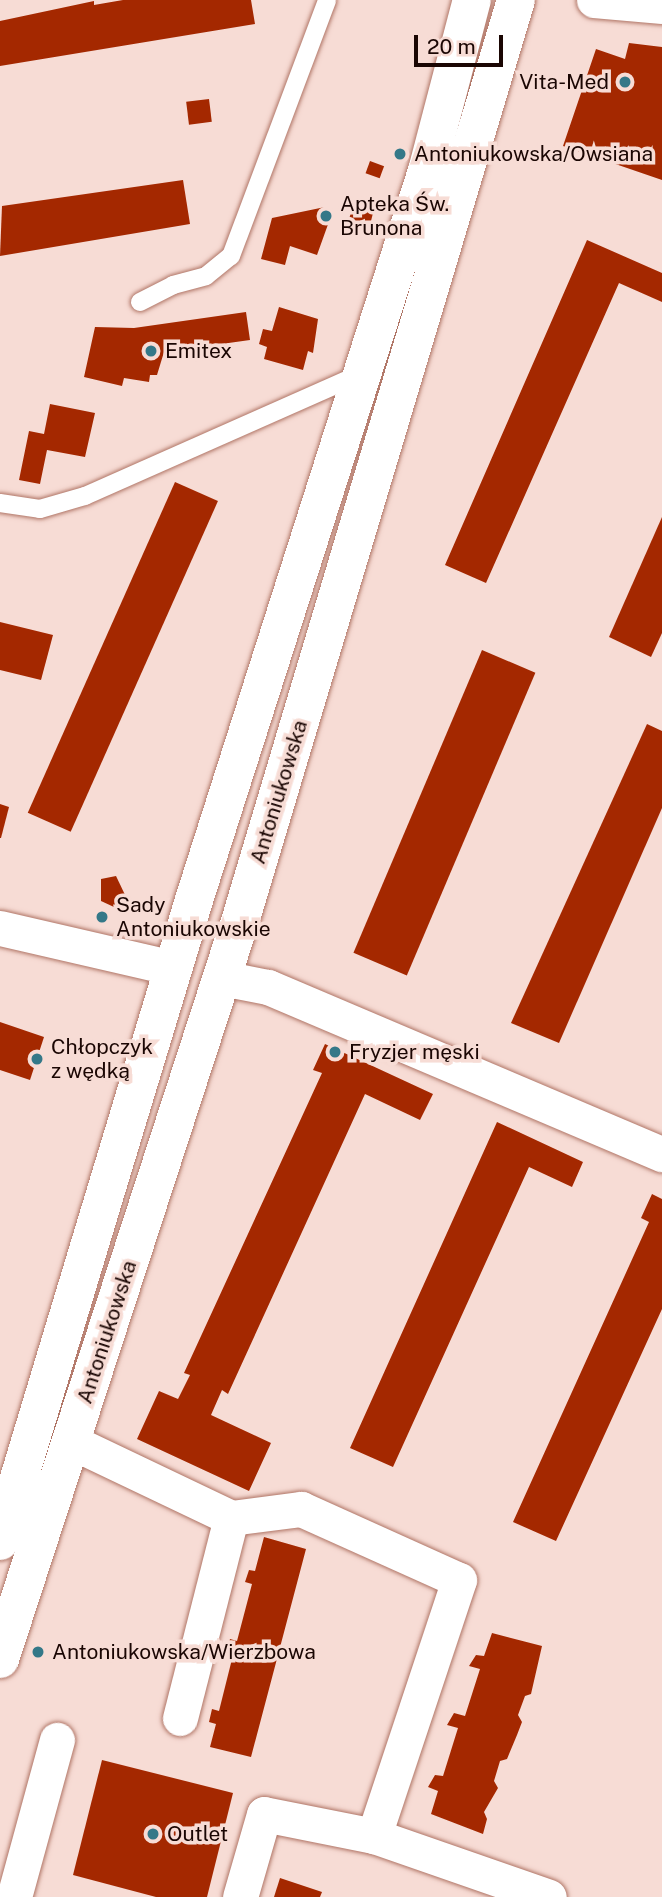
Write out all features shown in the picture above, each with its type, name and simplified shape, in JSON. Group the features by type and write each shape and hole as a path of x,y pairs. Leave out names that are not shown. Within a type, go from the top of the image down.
{"main road":[{"name":"Antoniukowska","path":"0,1541 173,968 358,375 427,171 472,0"},
{"name":"Antoniukowska","path":"0,1659 222,978 516,0"},
{"path":"173,968 222,978"}],"street":[{"path":"594,0 660,4"},
{"path":"0,928 173,968"},
{"path":"222,978 268,987 662,1154"},
{"path":"72,1442 231,1518 301,1509 459,1580 374,1836"},
{"path":"180,1718 231,1518"},
{"path":"14,1897 57,1740"},
{"path":"240,1897 264,1814 374,1836 549,1897"}],"lane":[{"path":"140,302 173,285 206,276 231,256 327,0"},
{"path":"0,503 40,509 85,496 358,375"}],"building":[{"path":"123,0 251,0 255,24 0,66 0,21 94,1 94,5"},
{"path":"629,43 662,47 662,180 563,146 596,49 625,59"},
{"path":"209,99 212,122 189,125 186,102"},
{"path":"370,161 384,166 380,178 366,173"},
{"path":"183,180 190,224 0,256 2,206"},
{"path":"370,203 374,209 370,225 349,219 353,206"},
{"path":"325,207 331,216 317,255 290,246 285,265 261,259 272,218"},
{"path":"587,240 662,273 662,302 619,283 486,583 445,565"},
{"path":"279,307 318,319 313,353 308,351 303,370 264,359 267,347 259,344 263,329 272,331"},
{"path":"246,312 250,340 164,352 157,375 150,375 149,382 124,378 122,386 84,377 95,327 134,328"},
{"path":"50,404 95,413 85,457 47,450 40,484 19,480 29,431 44,434"},
{"path":"175,482 218,501 71,832 28,813"},
{"path":"662,517 662,633 651,657 609,637"},
{"path":"0,622 53,635 41,680 0,670"},
{"path":"482,650 535,673 407,976 353,953"},
{"path":"647,724 662,731 662,808 559,1043 511,1023"},
{"path":"0,804 9,807 1,838 0,838"},
{"path":"116,876 127,899 114,907 101,901 101,879"},
{"path":"0,1022 44,1037 30,1080 0,1070"},
{"path":"325,1044 433,1094 420,1120 365,1094 228,1394 222,1390 211,1415 271,1443 249,1491 137,1439 159,1391 178,1399 190,1375 184,1373 322,1073 313,1070"},
{"path":"497,1122 583,1162 572,1187 529,1167 393,1467 350,1448"},
{"path":"652,1194 662,1199 662,1309 556,1541 513,1522 649,1222 641,1218"},
{"path":"264,1537 306,1549 251,1757 210,1747 216,1724 209,1722 212,1709 219,1711 233,1655 226,1653 230,1639 237,1641 252,1584 245,1582 249,1570 255,1571"},
{"path":"492,1633 542,1646 531,1694 525,1696 518,1715 522,1722 507,1759 500,1761 494,1781 498,1788 484,1812 487,1819 483,1834 431,1814 438,1791 428,1787 435,1775 443,1776 458,1728 447,1725 454,1713 465,1716 480,1669 469,1666 476,1655 484,1656"},
{"name":"Outlet","path":"102,1760 233,1793 207,1897 156,1897 73,1875"},
{"path":"280,1878 322,1892 320,1897 274,1897"}],"place":[{"name":"Vita-Med","path":"625,82"},
{"name":"Antoniukowska/Owsiana","path":"400,154"},
{"name":"Apteka Św. Brunona","path":"326,216"},
{"name":"Emitex","path":"151,351"},
{"name":"Sady Antoniukowskie","path":"102,917"},
{"name":"Fryzjer męski","path":"335,1052"},
{"name":"Chłopczyk z wędką","path":"37,1059"},
{"name":"Antoniukowska/Wierzbowa","path":"38,1652"},
{"name":"Outlet","path":"153,1834"}]}
